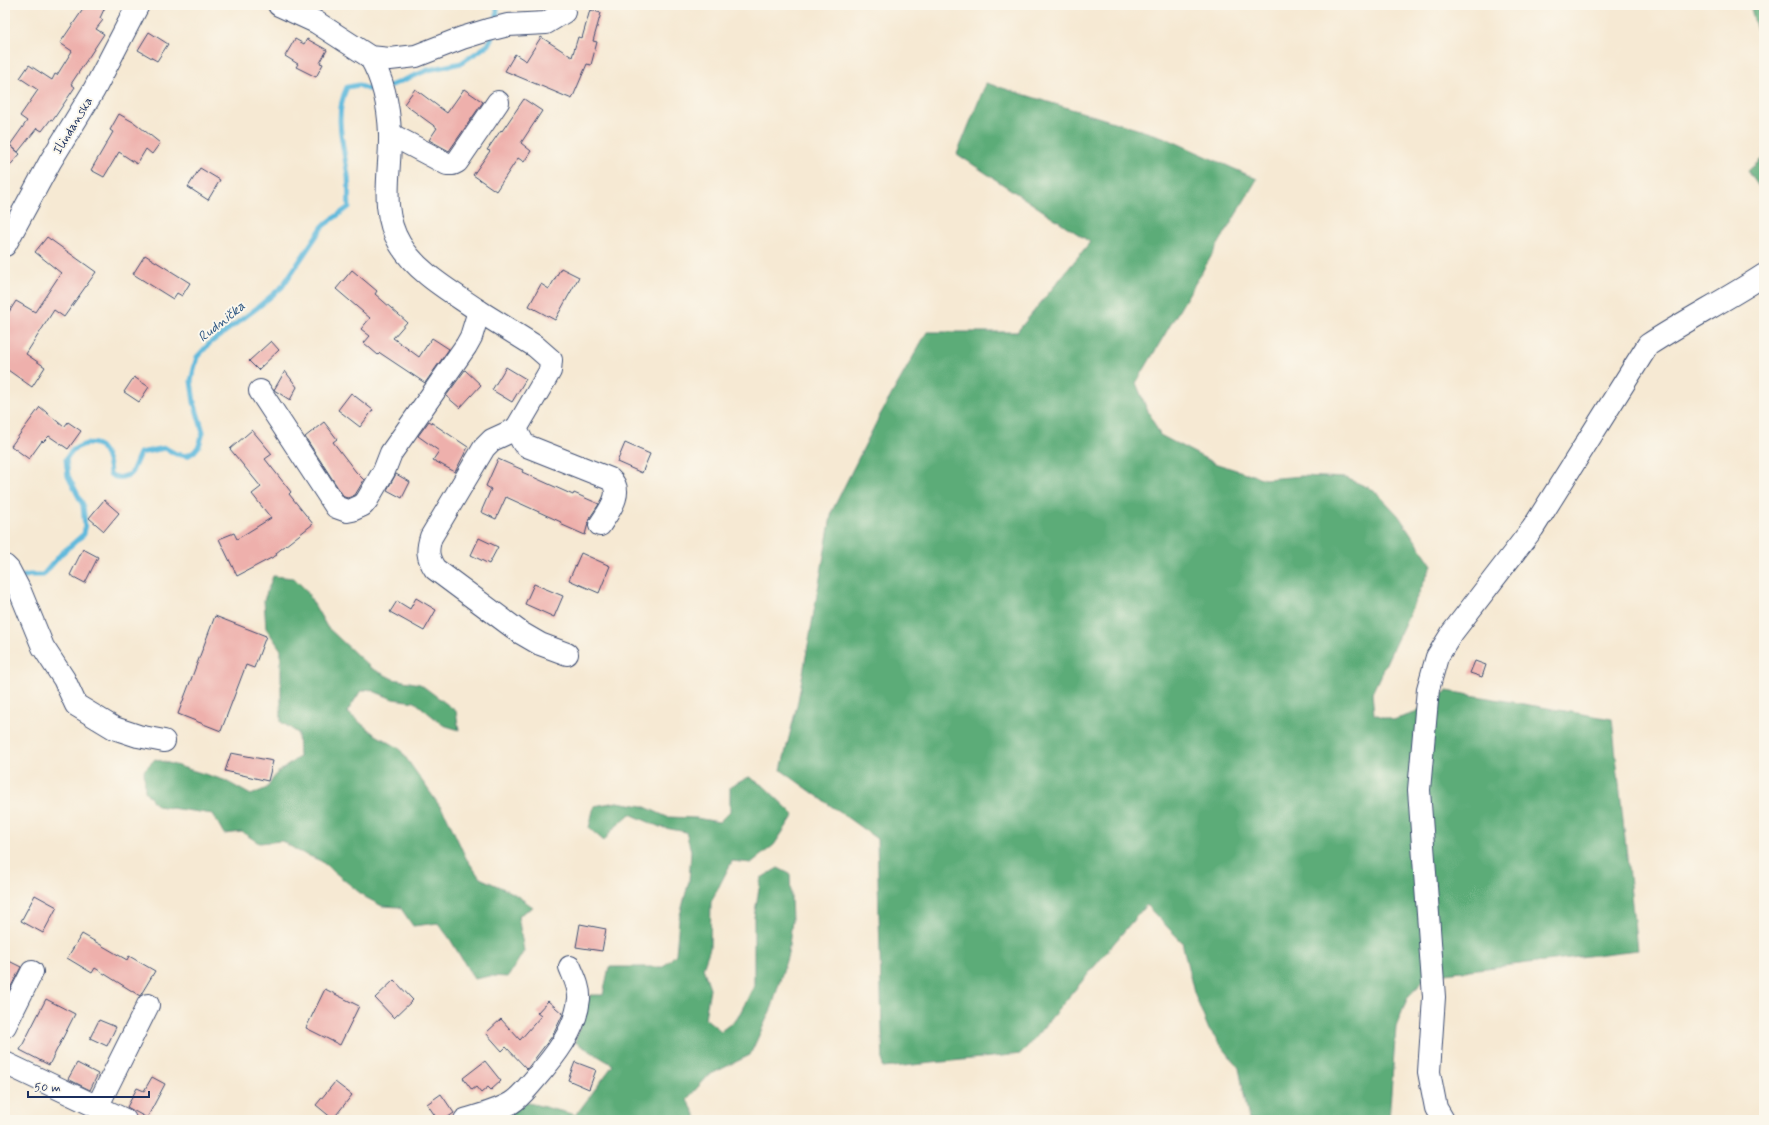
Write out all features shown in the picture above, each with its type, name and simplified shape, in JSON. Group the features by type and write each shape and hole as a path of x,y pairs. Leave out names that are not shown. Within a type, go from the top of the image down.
{"street":[{"name":"Ilindanska","path":"5,245 50,162 94,90 138,5"},
{"path":"279,5 316,22 370,57 390,59 416,56 462,38 498,27 546,23 564,12"},
{"path":"370,57 382,88 390,134 387,206 392,228 400,245 424,272 479,311 535,346 551,360 550,371 516,430 492,440 484,448 431,537 427,549 428,558 435,569 522,633 540,644 567,654"},
{"path":"390,134 447,164 453,164 457,162 498,102"},
{"path":"1443,1120 1436,1108 1429,1072 1434,997 1419,790 1428,689 1438,657 1452,633 1533,528 1648,345 1673,329 1736,294 1764,275"},
{"path":"260,391 336,507 347,511 358,508 367,500 384,471 391,453 466,346 471,336 479,311"},
{"path":"516,430 523,443 527,446 610,479 616,484 617,492 615,499 600,525"},
{"path":"7,568 20,591 43,647 64,679 76,705 114,728 138,736 164,741"},
{"path":"465,1120 510,1104 520,1097 552,1060 565,1039 576,1013 579,998 577,984 570,967"},
{"path":"5,1026 32,972"},
{"path":"97,1107 148,1005"},
{"path":"5,1063 124,1120"}],"green space":[{"path":"1750,5 1764,5 1764,40 1758,34"},
{"path":"986,83 1163,137 1257,179 1136,383 1160,435 1214,463 1265,479 1302,476 1346,478 1374,490 1398,515 1432,565 1372,693 1374,714 1393,720 1415,713 1447,691 1612,719 1637,950 1428,975 1407,999 1396,1027 1389,1120 1249,1120 1239,1068 1209,1030 1194,993 1182,942 1146,905 1021,1054 883,1068 877,839 781,770 798,701 832,511 880,415 927,332 1017,332 1090,242 957,154"},
{"path":"1764,157 1764,194 1748,171"},
{"path":"273,576 294,578 306,590 327,627 371,668 393,679 420,684 456,711 459,730 443,725 415,702 393,699 368,689 360,692 347,712 374,734 399,748 446,815 466,858 480,878 513,893 533,907 518,916 524,951 508,977 490,976 474,979 450,939 438,923 413,926 400,907 382,906 365,897 321,861 298,851 282,841 259,843 242,832 224,834 213,814 157,806 145,791 144,770 155,759 224,780 251,795 267,788 276,774 299,757 298,733 281,722 281,650 266,628 264,600"},
{"path":"749,777 765,787 794,815 774,845 751,863 732,861 711,902 710,948 703,968 710,988 705,1018 721,1031 737,1019 754,986 754,917 761,878 778,868 790,874 792,921 788,954 772,1007 750,1055 709,1075 687,1099 698,1120 486,1120 525,1102 576,1115 613,1065 575,1042 590,995 603,995 609,967 663,967 676,954 679,919 689,881 691,851 686,832 660,827 630,814 613,829 604,841 589,828 594,806 617,802 643,806 667,817 696,818 719,822 730,811 730,787"}],"building":[{"path":"86,5 106,5 100,18 103,20 96,29 104,34 71,84 75,87 53,120 51,119 42,131 37,128 18,152 10,145 27,121 20,116 38,90 20,78 29,65 52,80 55,74 57,75 72,51 60,43"},
{"path":"590,10 601,13 593,41 597,42 591,65 587,64 572,99 505,71 515,54 526,61 541,37 572,57 578,37 582,38"},
{"path":"149,32 168,44 157,61 138,50"},
{"path":"295,39 304,44 307,39 327,50 320,63 323,64 316,77 296,67 298,64 285,56"},
{"path":"415,89 447,113 464,89 483,102 449,151 429,140 437,128 404,104"},
{"path":"524,99 542,111 521,143 531,151 524,162 518,158 496,191 473,175 490,151 487,150"},
{"path":"119,114 135,123 160,143 152,154 146,149 137,164 119,152 104,177 91,170 113,132 110,130"},
{"path":"5,141 20,154 5,171"},
{"path":"200,168 220,180 208,200 188,187"},
{"path":"47,237 96,272 64,317 54,310 26,354 45,367 32,387 5,368 5,318 16,301 35,312 61,273 35,252"},
{"path":"145,255 190,283 182,296 177,293 173,299 133,274"},
{"path":"561,268 579,277 555,320 529,306 541,284 549,289"},
{"path":"352,270 377,291 375,294 407,322 393,338 419,357 432,338 449,349 425,383 380,353 378,355 364,343 370,336 361,329 370,318 336,289"},
{"path":"271,341 279,350 258,370 249,361"},
{"path":"506,367 526,379 512,402 492,390"},
{"path":"465,370 481,385 460,408 446,396"},
{"path":"285,371 297,387 290,400 274,390"},
{"path":"134,377 149,387 139,402 124,392"},
{"path":"351,393 373,410 360,427 338,410"},
{"path":"40,407 64,427 68,422 81,431 68,449 49,436 43,442 42,441 29,459 11,446"},
{"path":"429,421 468,447 455,472 433,460 439,451 418,436"},
{"path":"324,422 337,439 333,442 364,480 355,495 348,498 344,497 305,437"},
{"path":"252,430 272,454 265,459 291,492 289,494 313,524 276,553 277,555 237,576 219,539 234,533 237,539 271,518 252,494 261,487 230,449"},
{"path":"625,443 650,454 642,473 617,462"},
{"path":"498,459 523,470 522,472 573,495 574,493 599,504 589,519 585,535 560,524 561,522 506,497 496,519 481,512 491,489 486,486"},
{"path":"396,474 410,482 402,498 387,490"},
{"path":"104,500 119,513 104,531 89,518"},
{"path":"479,538 498,547 489,564 471,555"},
{"path":"83,549 98,557 85,583 70,575"},
{"path":"581,553 610,566 599,593 569,580"},
{"path":"534,584 563,596 554,617 525,604"},
{"path":"416,598 436,610 424,631 390,612 397,601 410,609"},
{"path":"215,616 266,636 254,668 246,665 221,731 178,714"},
{"path":"1475,661 1486,665 1482,677 1470,673"},
{"path":"231,753 273,761 268,781 225,771"},
{"path":"35,895 57,907 43,933 21,921"},
{"path":"580,924 606,929 602,951 576,947"},
{"path":"82,934 127,960 129,956 155,971 140,996 95,968 92,973 67,958"},
{"path":"5,959 21,967 5,998"},
{"path":"394,980 413,1000 394,1018 375,998"},
{"path":"325,989 359,1006 340,1045 306,1028"},
{"path":"46,999 75,1014 49,1065 20,1050"},
{"path":"548,1001 563,1014 553,1035 527,1069 506,1047 502,1051 486,1033 501,1019 520,1040 541,1016 537,1013"},
{"path":"99,1020 116,1027 107,1046 90,1038"},
{"path":"485,1061 501,1081 491,1090 488,1087 481,1093 476,1087 472,1090 463,1078"},
{"path":"575,1062 596,1070 589,1089 568,1080"},
{"path":"77,1063 98,1074 90,1090 68,1079"},
{"path":"152,1077 165,1084 147,1118 127,1107 137,1088 144,1091"},
{"path":"335,1082 352,1095 333,1119 316,1105"},
{"path":"441,1094 454,1113 444,1120 438,1120 427,1104"}],"waterway":[{"name":"Rudnička","path":"497,5 497,22"},
{"name":"Rudnička","path":"387,87 428,70 461,63 488,45 492,37"},
{"name":"Rudnička","path":"19,578 29,575 43,575 61,554 84,534 85,528 83,505 68,476 66,459 75,449 90,443 96,444 104,451 110,474 120,477 131,474 140,453 165,448 176,454 187,456 194,452 199,446 203,432 194,402 191,381 197,357 210,343 257,308 282,287 323,226 349,207 348,176 340,120 343,98 347,87 359,85 367,89 377,88"}]}
